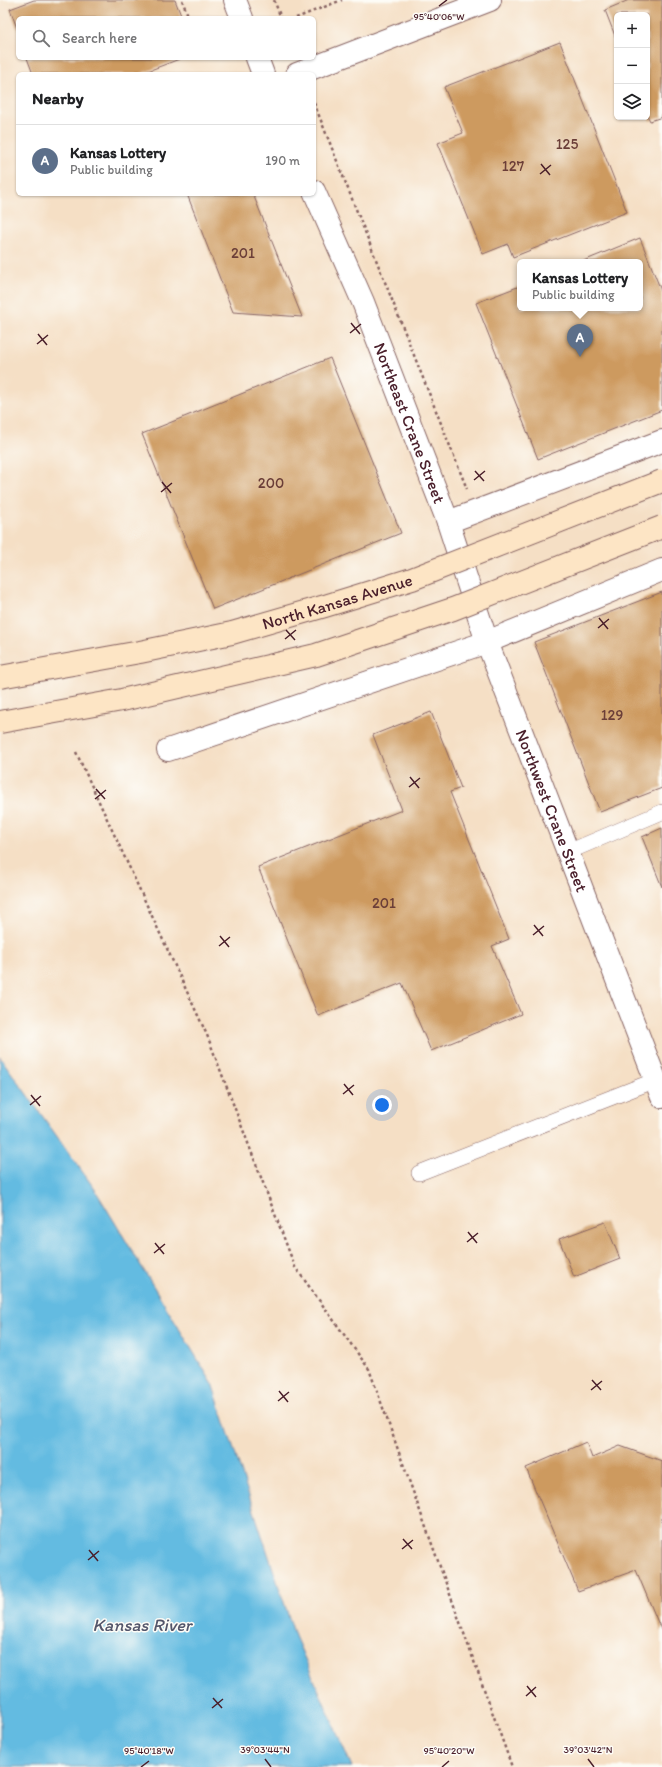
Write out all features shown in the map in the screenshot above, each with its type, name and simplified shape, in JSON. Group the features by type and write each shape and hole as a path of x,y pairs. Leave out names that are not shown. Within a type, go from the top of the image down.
{"main road":[{"name":"North Kansas Avenue","path":"0,677 140,652 232,633 325,606 412,579 662,481"},
{"path":"0,722 122,700 316,655 453,609 662,527"}],"street":[{"path":"235,0 241,16"},
{"path":"302,72 490,0"},
{"path":"258,60 262,72"},
{"name":"Northeast Crane Street","path":"316,196 363,302 448,522"},
{"path":"448,522 662,441"},
{"name":"Northwest Crane Street","path":"448,522 487,642 660,1085"},
{"path":"168,750 487,642 662,570"}],"lane":[{"path":"568,852 662,812"},
{"path":"419,1173 660,1085"}],"path":[{"path":"182,0 188,16"},
{"path":"274,0 280,16"},
{"path":"301,16 342,0"},
{"path":"316,108 467,489"},
{"path":"76,752 207,1035 295,1267 369,1369 512,1767"}],"water":[{"name":"Kansas River","path":"0,1057 94,1188 212,1383 295,1636 352,1767 0,1767"}],"building":[{"path":"34,0 175,0 181,16 16,16 16,26 10,9"},
{"path":"629,0 662,0 662,117 650,120 650,12 614,12 614,33 605,10"},
{"path":"560,42 627,212 513,257 508,244 483,254 438,143 463,133 444,87"},
{"path":"28,60 177,60 145,72 32,72"},
{"path":"188,196 254,196 302,317 233,312"},
{"path":"640,238 662,293 662,410 538,459 476,303 517,287 517,311 643,311 643,259 588,259"},
{"path":"330,358 401,533 213,609 142,434"},
{"path":"662,592 662,788 600,812 534,642"},
{"path":"431,712 461,788 450,792 509,939 492,946 521,1014 431,1051 402,983 318,1016 258,867 402,810 373,735"},
{"path":"662,828 662,887 642,837"},
{"path":"605,1222 620,1259 574,1277 559,1239"},
{"path":"586,1442 592,1458 620,1446 662,1461 662,1632 636,1570 578,1591 526,1468"}],"place":[{"name":"Kansas Lottery","path":"580,357"}]}
